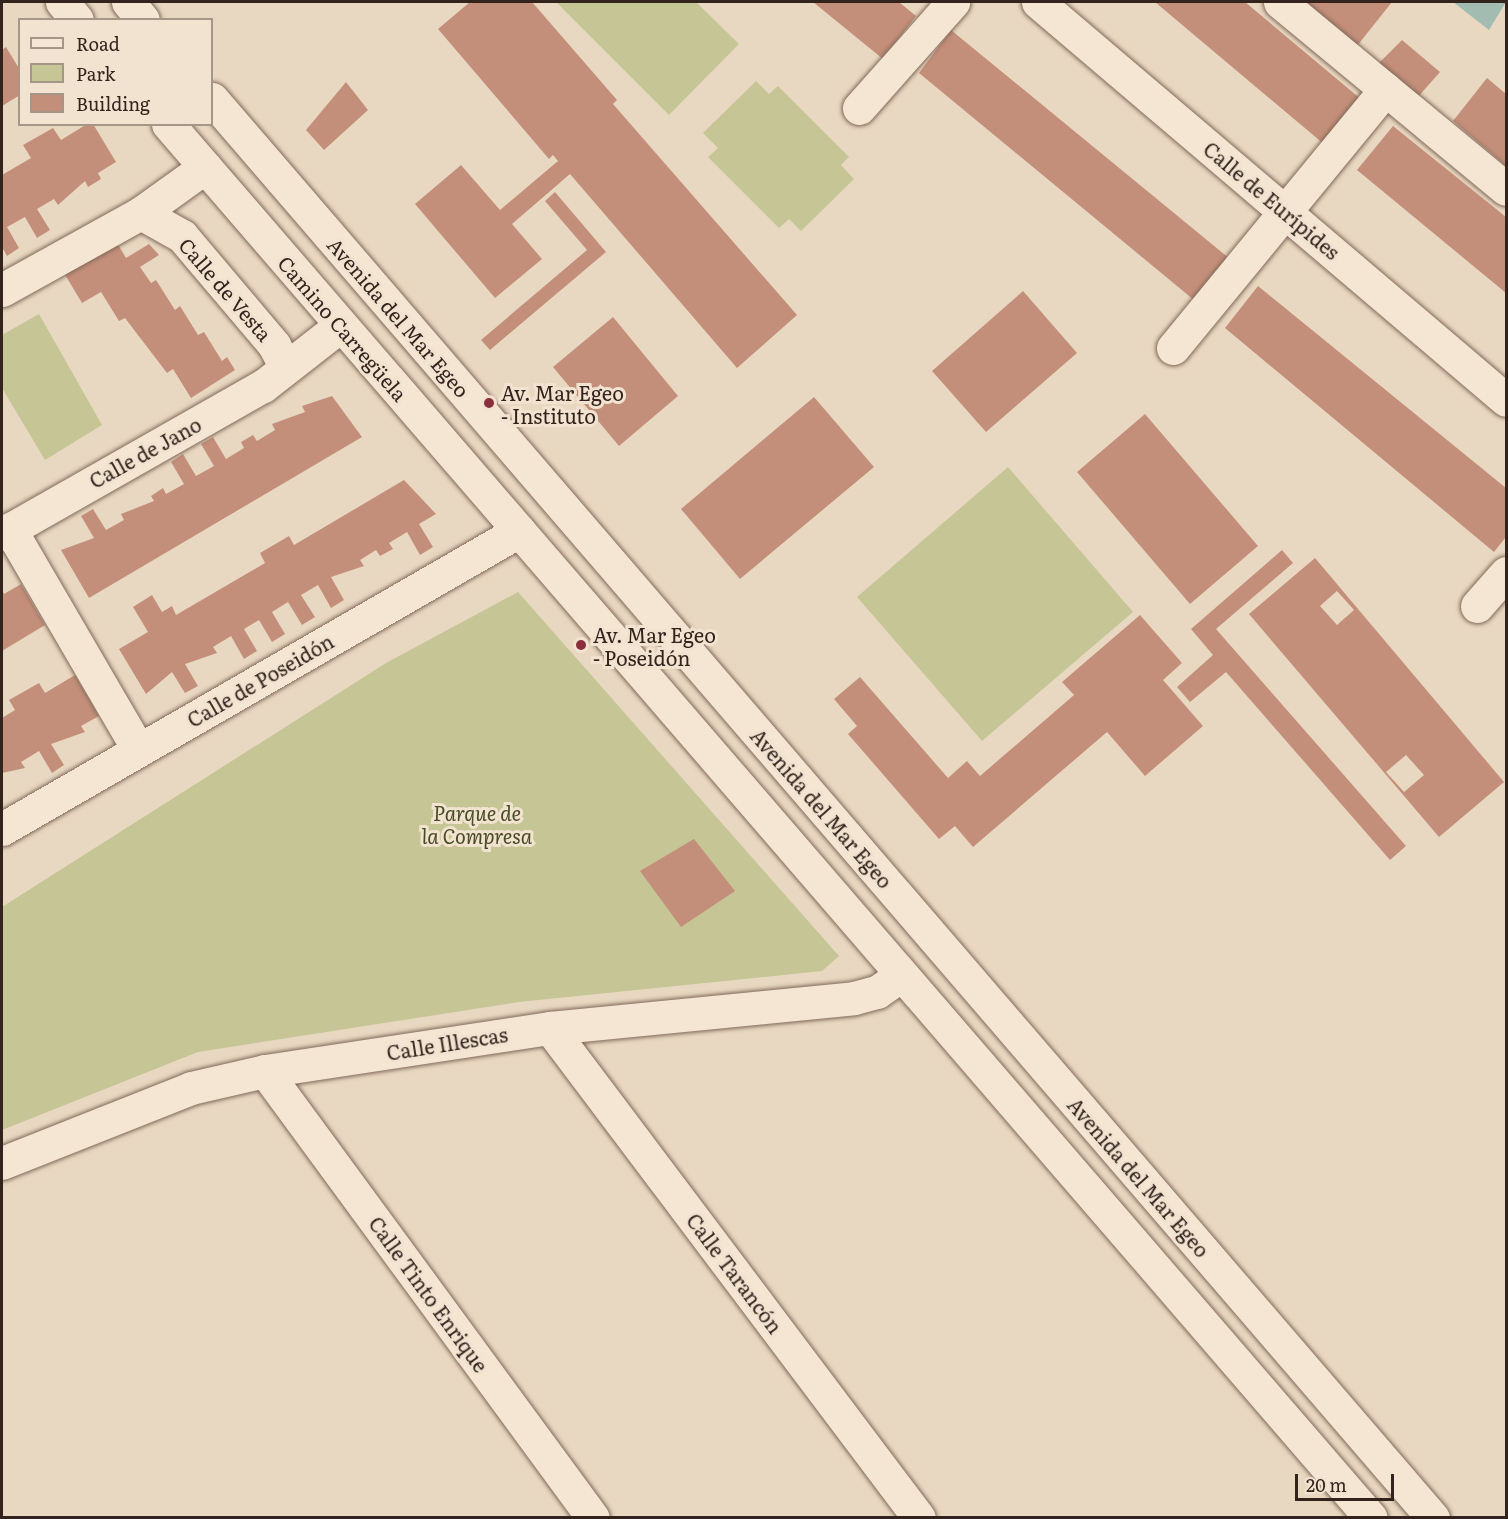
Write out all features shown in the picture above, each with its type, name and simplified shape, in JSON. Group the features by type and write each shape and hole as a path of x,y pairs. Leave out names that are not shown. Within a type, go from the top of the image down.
{"street":[{"path":"62,2 75,18"},
{"path":"128,2 141,18"},
{"path":"859,108 953,2"},
{"name":"Calle de Eurípides","path":"1038,2 1506,400"},
{"path":"1280,2 1506,189"},
{"path":"1173,348 1386,89"},
{"name":"Avenida del Mar Egeo","path":"213,100 1433,1518"},
{"name":"Camino Carregüela","path":"170,126 519,531"},
{"path":"2,290 141,213 205,167"},
{"name":"Calle de Vesta","path":"141,213 182,236 274,345 284,364"},
{"name":"Calle de Jano","path":"5,531 263,386 284,364 341,325"},
{"path":"5,531 138,749"},
{"path":"519,531 901,975 1342,1505 1371,1518"},
{"name":"Calle de Poseidón","path":"2,829 519,531"},
{"path":"1477,606 1506,573"},
{"name":"Calle Illescas","path":"2,1163 191,1088 266,1071 550,1028 854,998 877,992 901,975"},
{"name":"Calle Tarancón","path":"550,1028 919,1518"},
{"name":"Calle Tinto Enrique","path":"266,1071 593,1518"}],"green space":[{"path":"556,2 696,2 739,44 669,115"},
{"path":"756,81 769,94 778,86 849,157 841,165 854,179 801,231 789,219 779,228 708,157 718,148 703,133"},
{"path":"39,314 102,425 45,460 2,388 2,335"},
{"path":"1008,467 1133,612 982,741 857,597"},
{"name":"Parque de la Compresa","path":"518,592 839,956 822,971 519,1002 198,1052 2,1130 2,907 386,663"}],"shaded area":[{"path":"1453,2 1506,2 1489,30"}],"building":[{"path":"470,2 532,2 617,100 613,104 797,315 737,368 570,174 512,224 542,259 495,298 415,204 461,165 500,210 558,161 553,155 549,159 438,29"},
{"path":"813,2 899,2 916,16 883,59"},
{"path":"1155,2 1245,2 1362,100 1325,145"},
{"path":"1304,2 1392,2 1357,46"},
{"path":"951,30 1230,259 1194,300 919,73"},
{"path":"1402,40 1440,72 1417,98 1377,65"},
{"path":"6,47 18,67 18,96 2,106 2,50"},
{"path":"1487,78 1506,94 1506,166 1453,121"},
{"path":"346,82 368,110 324,150 306,130"},
{"path":"84,126 94,126 116,162 98,173 101,179 88,187 85,181 58,205 54,199 37,209 50,230 37,238 25,217 7,227 19,248 7,256 2,247 2,175 31,158 23,145 53,128 61,140"},
{"path":"1393,126 1506,217 1506,293 1357,170"},
{"path":"555,192 606,252 490,350 481,340 587,250 545,201"},
{"path":"116,241 126,258 149,244 159,255 140,267 151,283 156,280 175,310 180,306 198,335 204,332 222,361 227,357 235,370 191,398 173,369 167,373 125,318 119,321 101,292 82,303 64,273"},
{"path":"1258,286 1506,488 1506,537 1494,552 1225,328"},
{"path":"1023,291 1077,353 986,432 932,371"},
{"path":"613,317 678,396 619,446 553,367"},
{"path":"332,396 362,437 89,598 61,550 94,538 81,516 93,509 106,530 124,520 121,514 154,501 151,496 163,488 166,494 184,484 171,462 183,454 196,476 214,466 201,444 213,437 226,459 244,448 241,442 253,435 257,441 275,430 272,424 305,412 302,406"},
{"path":"814,397 874,467 740,579 681,509"},
{"path":"1145,414 1258,546 1190,604 1077,472"},
{"path":"404,480 436,514 419,524 433,547 420,555 407,532 389,543 393,549 380,556 376,550 360,560 364,566 331,577 344,600 331,608 318,585 301,595 315,617 302,625 288,602 272,612 285,634 272,642 259,620 244,629 257,651 244,659 231,636 213,647 217,653 185,664 198,686 185,693 172,672 146,694 119,649 148,632 133,607 152,595 162,612 172,606 176,615 265,563 260,553 289,536 294,545"},
{"path":"1282,550 1293,563 1216,629 1406,846 1390,860 1226,672 1190,702 1177,687 1213,655 1191,629"},
{"path":"1315,558 1504,782 1439,837 1249,614","holes":["1337,591 1354,610 1337,625 1320,606","1406,755 1424,775 1404,792 1386,772"]},
{"path":"21,584 45,625 2,651 2,590 4,594"},
{"path":"1140,615 1182,663 1163,680 1203,726 1145,776 1107,732 973,847 955,826 939,839 848,734 857,726 834,699 860,677 948,778 967,761 980,776 1074,695 1062,682"},
{"path":"75,675 99,716 81,726 85,732 51,744 64,765 52,773 39,751 21,762 25,768 2,773 2,718 15,710 9,700 39,683 45,693"},
{"path":"694,839 735,891 681,927 640,871"}],"place":[{"name":"Av. Mar Egeo - Instituto","path":"489,403"},
{"name":"Av. Mar Egeo - Poseidón","path":"581,645"}]}
